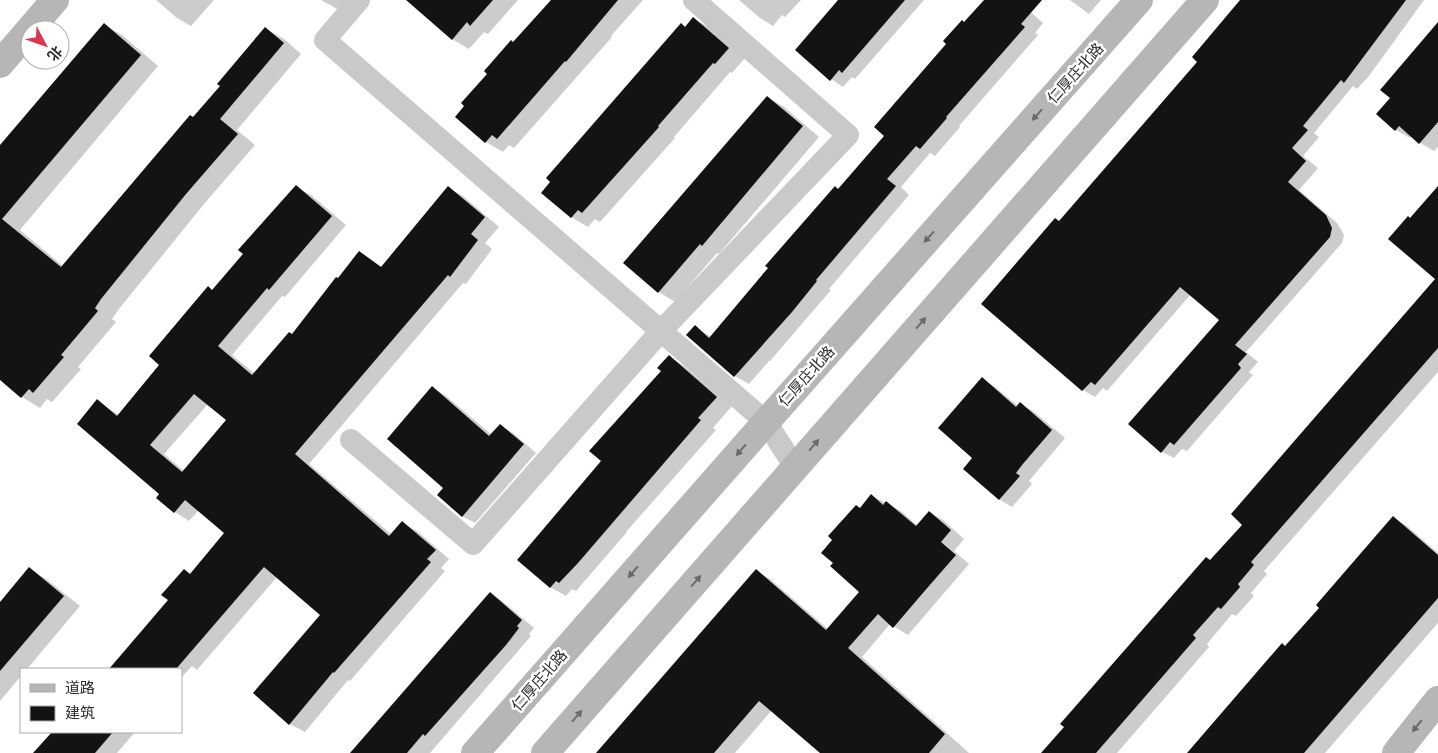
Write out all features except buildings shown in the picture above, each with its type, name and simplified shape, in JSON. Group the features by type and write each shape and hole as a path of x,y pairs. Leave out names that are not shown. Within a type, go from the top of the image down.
{"street":[{"path":"0,64 55,0"},
{"path":"359,0 325,40 766,422 795,467"},
{"path":"351,440 473,544 661,331 848,135 694,0"},
{"name":"仁厚庄北路","path":"475,753 1139,0"},
{"path":"545,753 1205,0"},
{"path":"1396,753 1438,700"}]}
